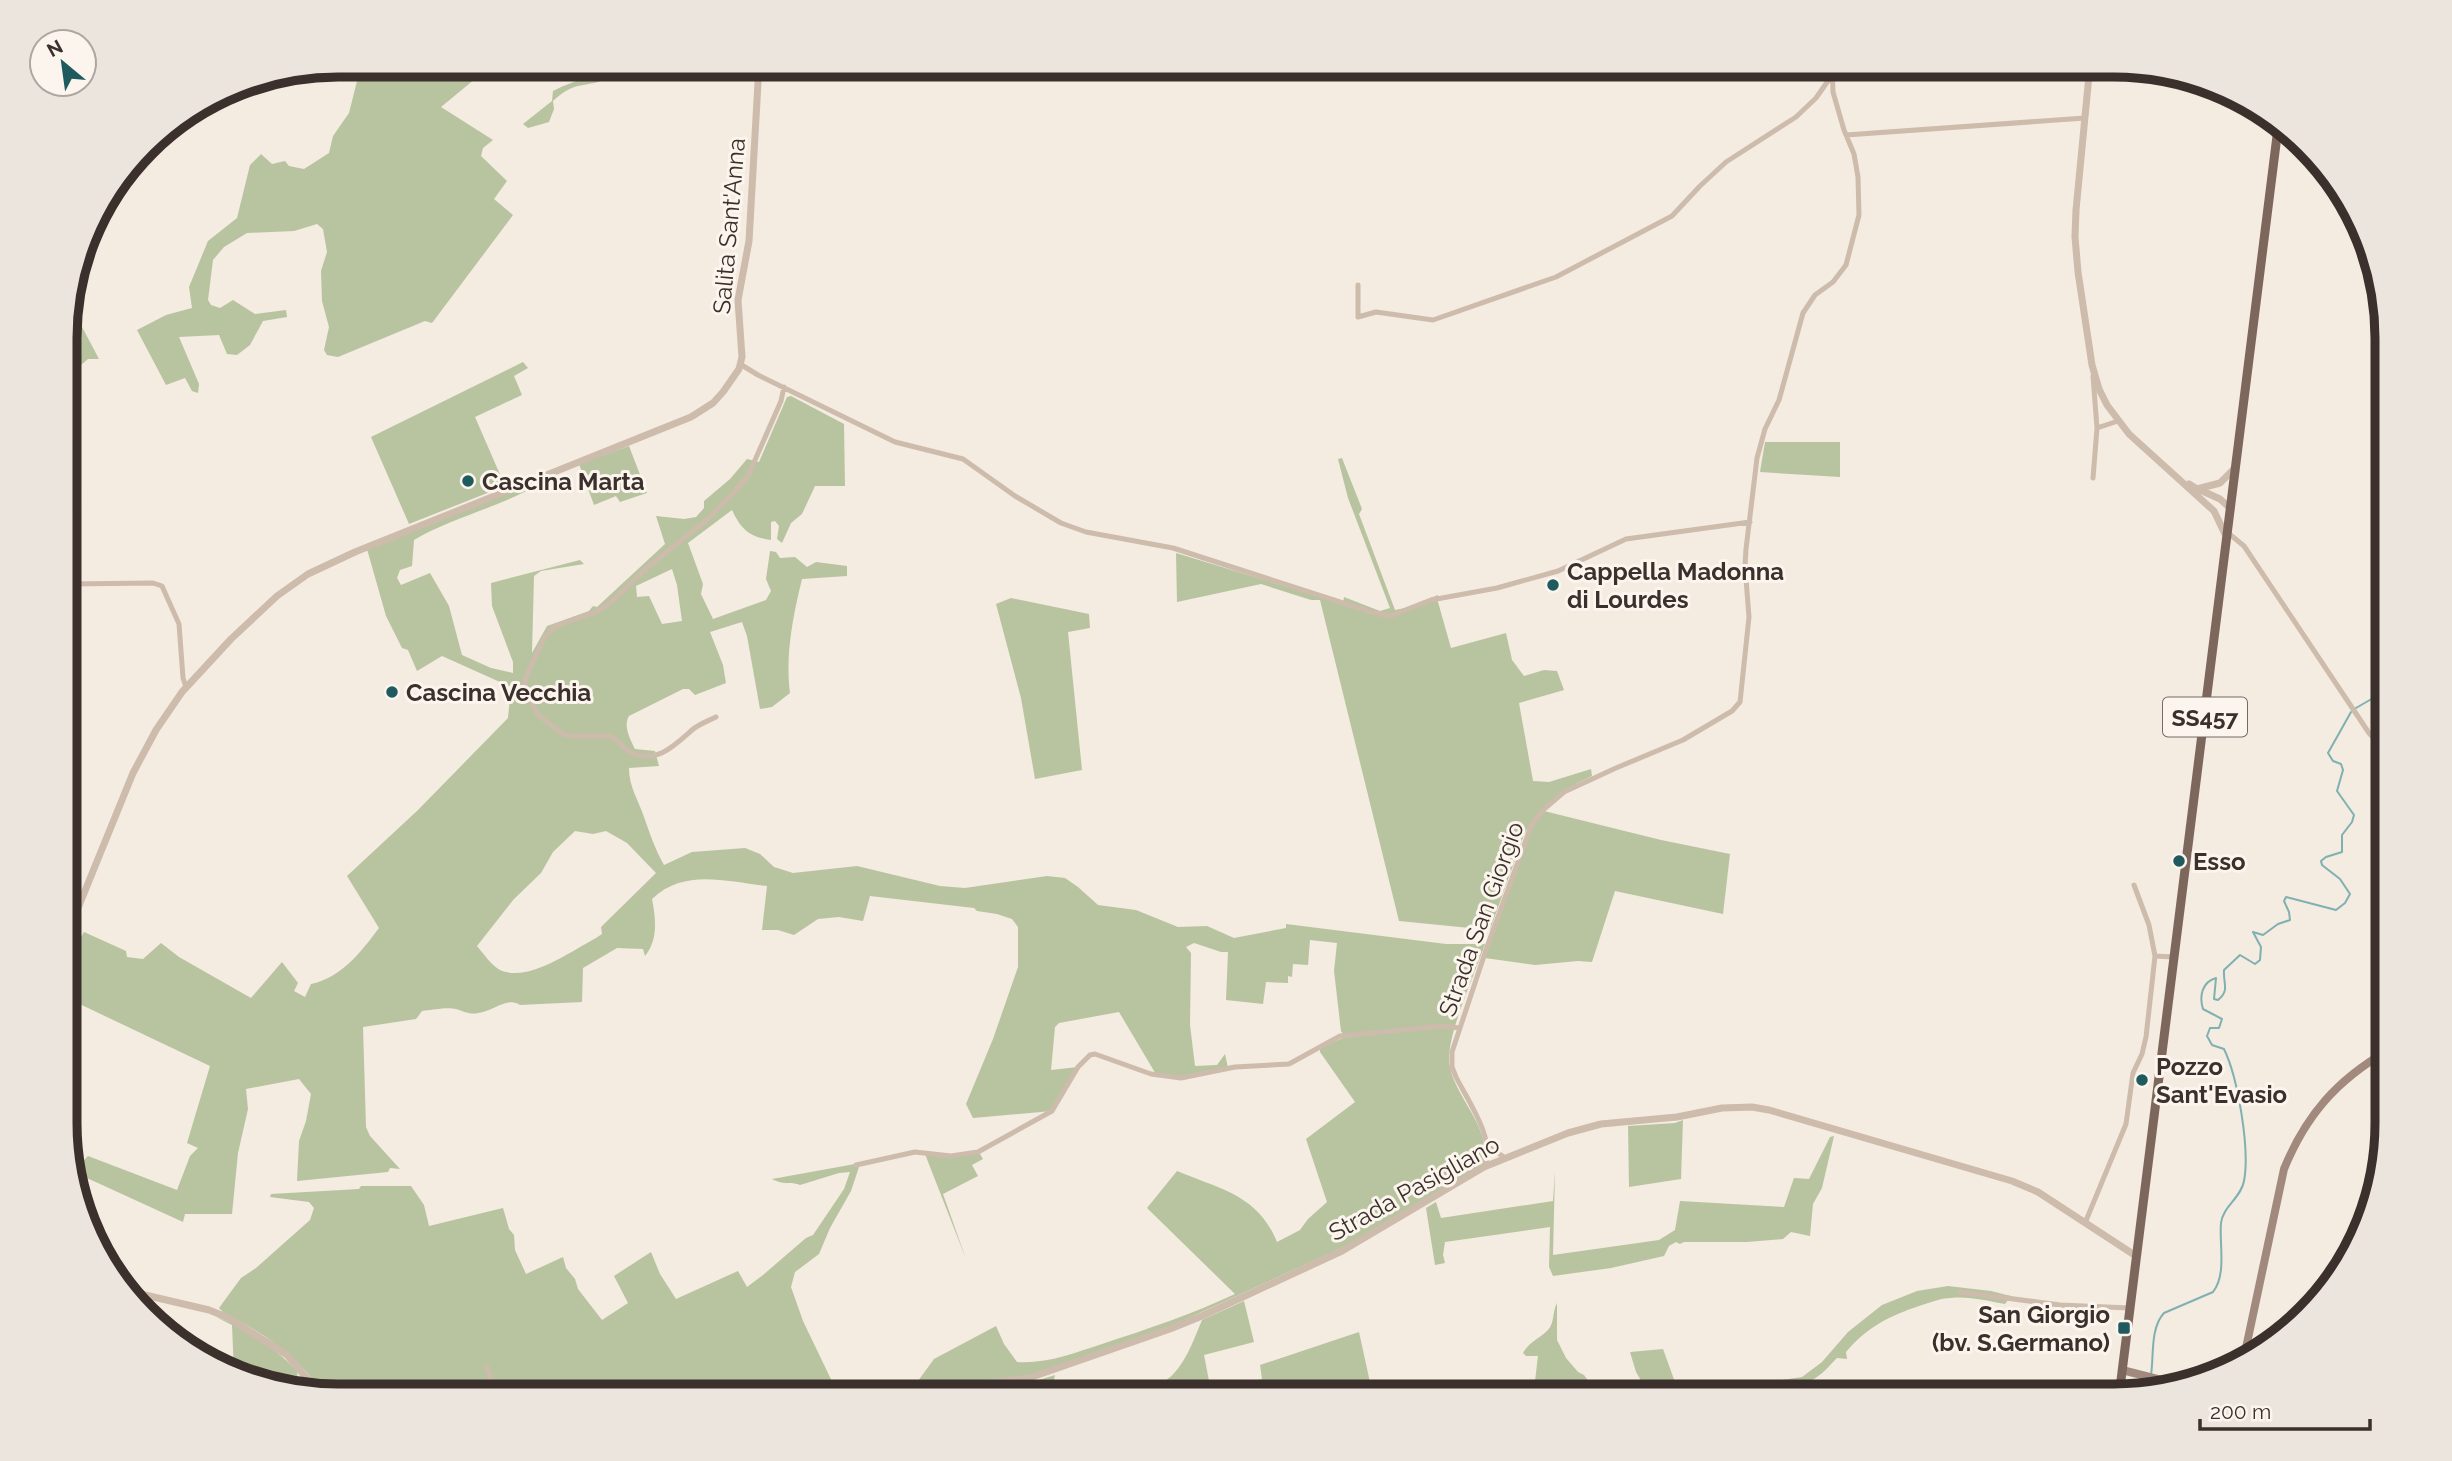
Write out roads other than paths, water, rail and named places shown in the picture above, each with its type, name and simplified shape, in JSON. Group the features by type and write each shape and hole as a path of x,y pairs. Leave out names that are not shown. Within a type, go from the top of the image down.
{"main road":[{"name":"SS457","path":"2120,1384 2277,135"},
{"path":"2246,1348 2284,1169 2291,1152 2312,1116 2329,1095 2348,1076 2375,1059"},
{"path":"2122,1370 2161,1380"}],"street":[{"name":"Salita Sant'Anna","path":"77,910 133,773 156,730 184,690 257,612 308,574 363,548 691,417 713,403 732,382 740,364 743,345 738,300 749,241 758,77"},
{"path":"2089,77 2075,237 2092,365 2097,428 2093,478"},
{"path":"1351,322 1376,312 1433,320 1556,276 1672,216 1726,162 1796,117 1816,98 1830,78"},
{"name":"Strada San Giorgio","path":"1489,1147 1452,1067 1452,1052 1458,1028 1531,826 1543,810 1564,792 1693,735 1732,711 1740,702 1750,602 1745,566 1761,443 1779,400 1803,313 1815,295 1840,275 1846,265 1859,215 1860,192 1854,153 1841,123 1830,78"},
{"path":"1845,132 2085,118"},
{"path":"1358,285 1358,317"},
{"path":"740,364 895,442 963,459 1024,502 1061,523 1086,532 1172,548 1390,616 1432,600 1497,588 1571,567 1626,539 1750,522"},
{"path":"2092,365 2099,388 2118,421 2214,511 2227,537 2244,547 2375,738"},
{"path":"716,717 700,724 665,752 638,755 625,749 610,736 564,734 538,715 526,691 525,677 545,637 554,627 598,611 610,603 649,566 708,519 736,491 748,476 781,401 784,387"},
{"path":"2097,428 2118,421"},
{"path":"2197,489 2220,483 2236,468"},
{"path":"2181,480 2220,499 2230,508"},
{"path":"2214,511 2230,508"},
{"path":"77,584 153,583 162,586 179,624 184,690"},
{"path":"2085,1223 2126,1124 2133,1073 2146,1037 2155,956 2149,925 2134,885"},
{"path":"2155,956 2174,957"},
{"path":"856,1165 915,1152 951,1156 978,1152 1052,1111 1078,1067 1090,1055 1095,1054 1157,1076 1181,1078 1235,1067 1290,1064 1340,1036 1443,1026 1458,1028"},
{"name":"Strada Pasigliano","path":"980,1384 1029,1378 1202,1316 1342,1251 1484,1167 1568,1132 1601,1124 1676,1117 1722,1108 1752,1107 1785,1114 2012,1181 2038,1192 2136,1256"},
{"path":"1484,1167 1489,1147 1504,1157"},
{"path":"1960,1292 2060,1305 2130,1308"},
{"path":"141,1294 209,1310 229,1318 287,1355 310,1382"},
{"path":"486,1367 492,1384"}],"waterway":[{"path":"2356,708 2375,697"},
{"path":"2151,1375 2156,1326 2164,1313 2213,1292 2217,1285 2221,1268 2222,1217 2244,1181 2244,1133 2234,1077 2224,1049 2212,1045 2207,1036 2210,1028 2219,1028 2222,1019 2203,1009 2203,990 2216,978 2214,999 2218,1000 2225,990 2224,970 2240,955 2255,964 2260,960 2261,947 2253,932 2263,935 2278,924 2290,920 2284,901 2286,897 2336,910 2345,903 2350,894 2340,879 2322,865 2321,861 2342,852 2342,835 2354,815 2337,791 2343,770 2341,764 2333,761 2328,753 2351,712"}],"place":[{"name":"Cascina Marta","path":"468,481"},
{"name":"Cappella Madonna di Lourdes","path":"1553,585"},
{"name":"Cascina Vecchia","path":"392,692"},
{"name":"Esso","path":"2179,861"},
{"name":"Pozzo Sant'Evasio","path":"2142,1080"},
{"name":"San Giorgio (bv. S.Germano)","path":"2124,1328"}]}
